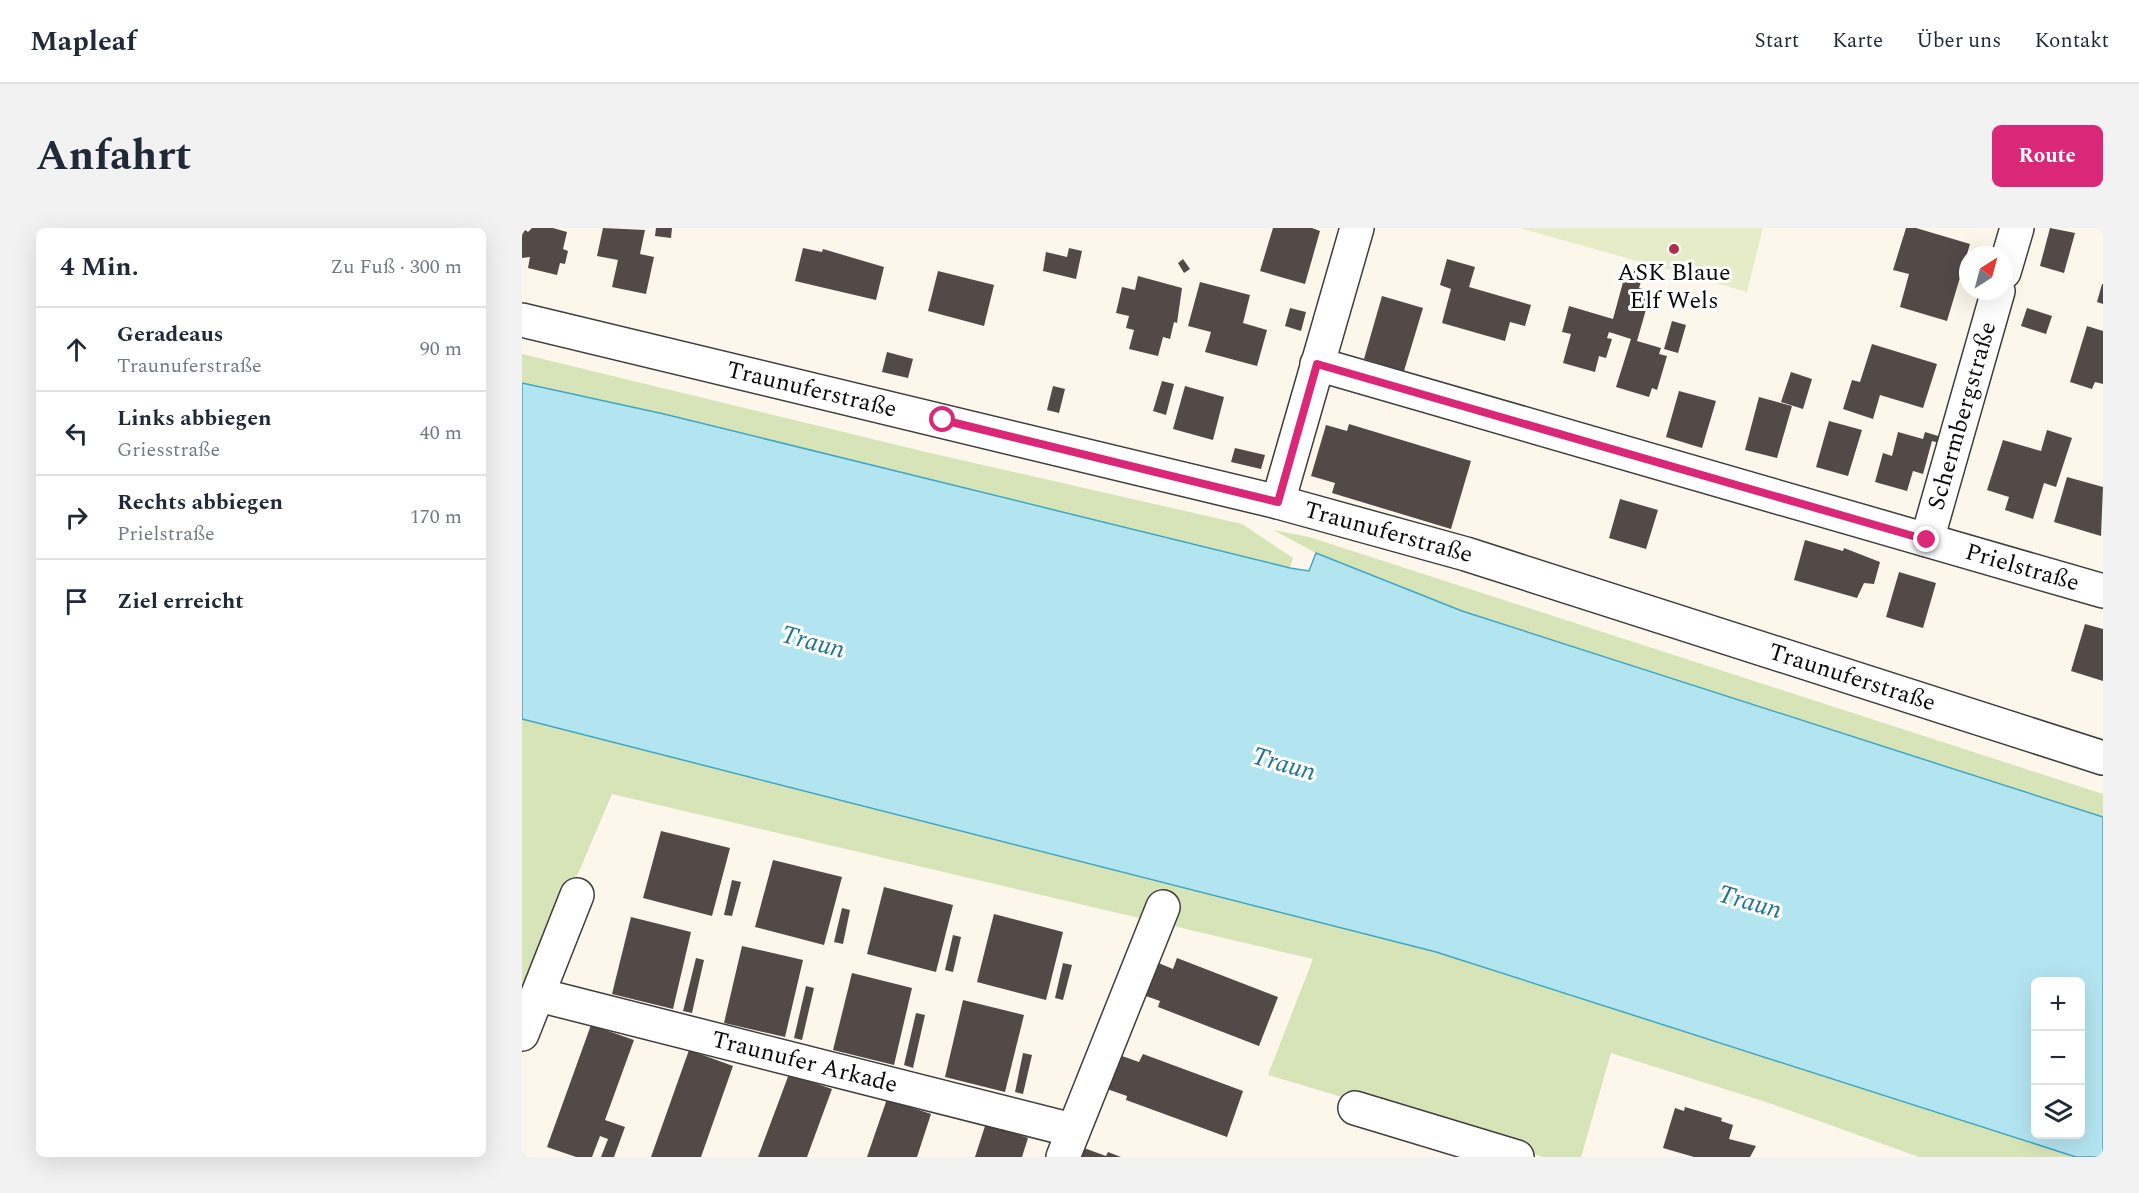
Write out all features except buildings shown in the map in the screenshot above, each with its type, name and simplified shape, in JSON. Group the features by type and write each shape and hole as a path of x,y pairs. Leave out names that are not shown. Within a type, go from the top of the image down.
{"street":[{"path":"1278,502 1357,228"},
{"path":"2012,246 2017,228"},
{"name":"Schermbergstraße","path":"1927,540 1995,300"},
{"name":"Traunuferstraße","path":"522,320 1278,502 1516,568 2103,758"},
{"name":"Prielstraße","path":"1317,364 2103,591"},
{"path":"522,1034 577,895"},
{"name":"Traunufer Arkade","path":"539,994 1067,1144 1163,908"},
{"path":"1355,1108 1503,1153"}],"green space":[{"name":"ASK Blaue Elf Wels","path":"1520,228 1763,228 1747,292"},
{"path":"522,354 930,453 1242,524 1293,558 1290,568 664,414 522,383"},
{"path":"1273,530 1309,537 2103,794 2103,817 1462,611 1316,553"},
{"path":"522,719 1436,952 2076,1157 1919,1157 1769,1103 1611,1053 1581,1157 1543,1157 1268,1075 1313,959 612,794 522,1005"}],"water":[{"name":"Traun","path":"522,383 664,414 1290,568 1309,571 1316,553 1462,611 2103,817 2103,1157 2076,1157 1436,952 522,719"}],"place":[{"name":"ASK Blaue Elf Wels","path":"1674,249"}],"route":[{"path":"943,420 1278,502 1317,364 1927,540"}]}
